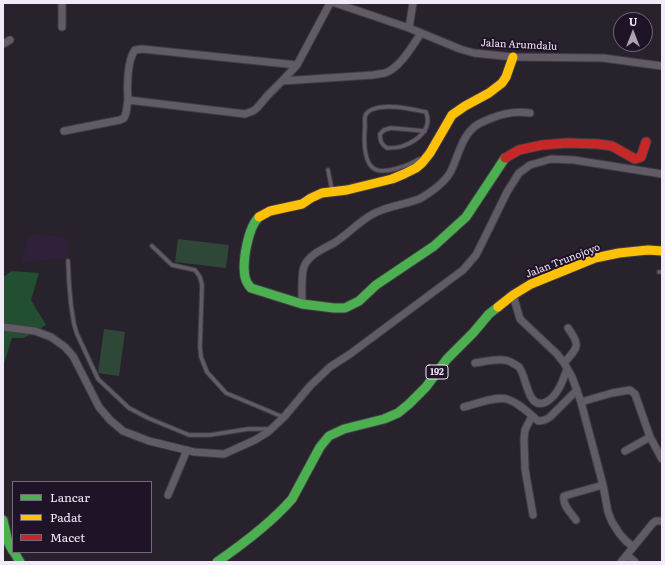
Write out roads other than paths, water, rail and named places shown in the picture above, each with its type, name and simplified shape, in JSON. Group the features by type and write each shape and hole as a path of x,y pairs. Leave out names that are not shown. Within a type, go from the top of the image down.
{"street":[{"path":"62,3 62,27"},
{"path":"128,100 245,114 253,111 296,65 330,3"},
{"name":"Jalan Arumdalu","path":"335,3 409,28 460,49 474,53 513,56 603,58 662,66"},
{"path":"409,28 413,3"},
{"path":"282,81 373,75 387,72 397,66 404,58 421,33"},
{"path":"64,131 124,118 128,100 129,66 135,50 142,49 296,65"},
{"path":"513,56 506,77 503,81 488,93 466,104 452,116 426,160 407,174 382,182 342,191 332,191 312,198 304,203 267,212 261,215 251,228 247,244 245,277 248,286 302,304 345,308 359,301 376,285 434,246 451,231 466,217 504,159 520,150 542,145 567,143 598,144 612,146 635,159 641,157 646,142"},
{"path":"302,304 303,268 307,261 316,253 338,240 373,214 420,198 437,187 451,171 465,138 472,128 478,124 496,116 511,112 530,113"},
{"path":"3,327 35,331 52,337 65,346 73,356 99,407 110,420 123,431 149,441 194,452 224,454 255,440 268,432 284,417 310,386 330,367 356,350 463,270 476,254 507,192 519,173 530,166 551,160 574,160 662,174"},
{"name":"Jalan Trunojoyo","path":"217,562 246,542 286,506 292,499 320,447 329,436 344,429 384,419 398,413 426,387 447,359 489,314 513,295 531,284 595,258 619,253 648,250 662,251"},
{"path":"513,295 520,319 557,354 572,377 581,402 603,485 608,512 618,533 633,547"},
{"path":"475,363 503,360 514,364 519,367 528,392 533,400 539,403 545,402 552,398 563,382 566,366 577,342 568,328"},
{"path":"464,407 497,398 506,399 516,404 538,420 547,419 577,390"},
{"path":"581,402 612,393 630,390 634,394 650,437 662,459"},
{"path":"532,416 524,439 526,469 533,515"},
{"path":"625,451 650,437"},
{"path":"168,495 187,450"},
{"path":"576,520 564,503 564,496 603,485"},
{"path":"3,520 8,542 12,549"},
{"path":"621,562 652,524 662,520"},
{"path":"14,553 20,562"},
{"path":"627,555 635,562"}],"lane":[{"path":"425,131 391,128 384,130 380,134 380,139 382,144 387,148 402,147 414,141 425,131 427,123 426,112 395,107 370,110 366,115 364,145 368,162 373,168 380,171 398,168 414,162 433,149"},
{"path":"328,170 332,191"},
{"path":"152,246 172,265 195,270 200,277 202,285 200,346 207,372 226,393 284,417"},
{"path":"68,261 71,305 77,334 98,379 129,408 148,418 190,435 210,435 248,429 271,429"}]}
